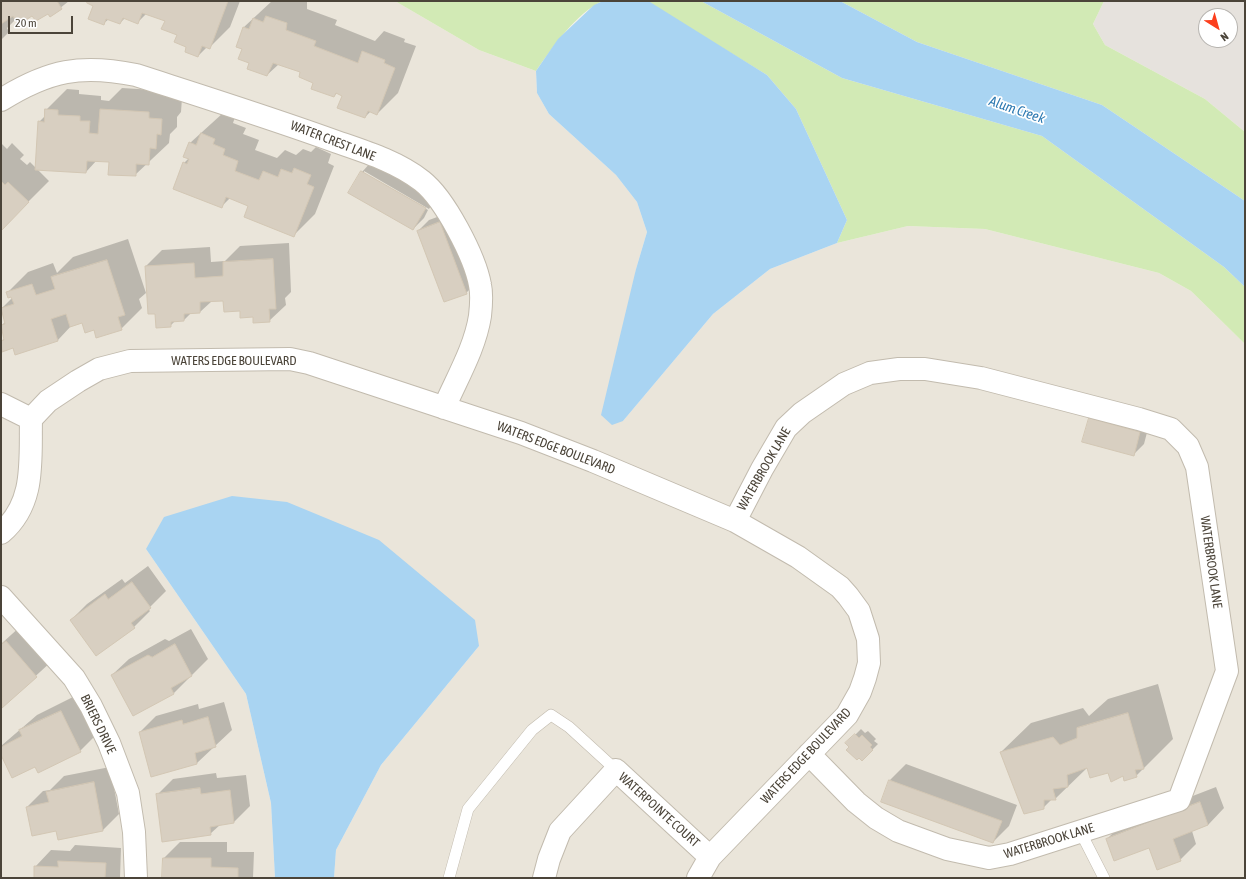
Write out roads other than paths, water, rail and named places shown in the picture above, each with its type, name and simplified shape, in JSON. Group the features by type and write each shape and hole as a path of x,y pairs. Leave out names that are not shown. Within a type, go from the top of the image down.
{"street":[{"name":"WATER CREST LANE","path":"1,100 28,85 68,71 91,69 116,71 136,75 283,122 398,166 423,181 443,206 460,234 473,260 481,287 480,315 473,344 444,408"},
{"name":"WATERS EDGE BOULEVARD","path":"31,419 48,401 78,381 99,369 130,361 290,360 308,363 521,433 593,461 735,521 798,557 840,587 859,611 868,640 869,663 860,692 847,716 710,857 698,878"},
{"name":"WATERBROOK LANE","path":"735,521 762,469 786,428 802,413 820,399 844,384 870,373 899,369 925,369 981,378 1139,418 1172,429 1188,446 1197,467 1227,671 1179,800 1010,854 989,858 947,849 898,831 876,818 856,802 809,754"},
{"path":"1,404 31,419 30,478 26,497 19,510 1,533"},
{"name":"BRIERS DRIVE","path":"1,597 74,678 100,724 128,793 134,832 136,878"},
{"name":"WATERPOINTE COURT","path":"544,878 549,859 560,831 616,770 710,857"}],"lane":[{"path":"449,878 468,809 532,730 551,715 569,727 616,770"},
{"path":"1080,831 1104,878"}],"water":[{"path":"603,1 650,2 767,75 796,109 847,220 837,243 770,269 713,314 623,421 612,425 601,415 636,269 647,232 637,202 616,175 549,114 537,93 536,71 558,39 594,5"},
{"name":"Alum Creek","path":"701,1 840,1 917,42 1102,105 1245,201 1245,287 1224,267 1042,136 842,78"},
{"path":"232,496 287,502 379,540 475,620 479,646 381,765 336,850 334,878 275,878 271,803 246,694 146,549 164,517"}]}
